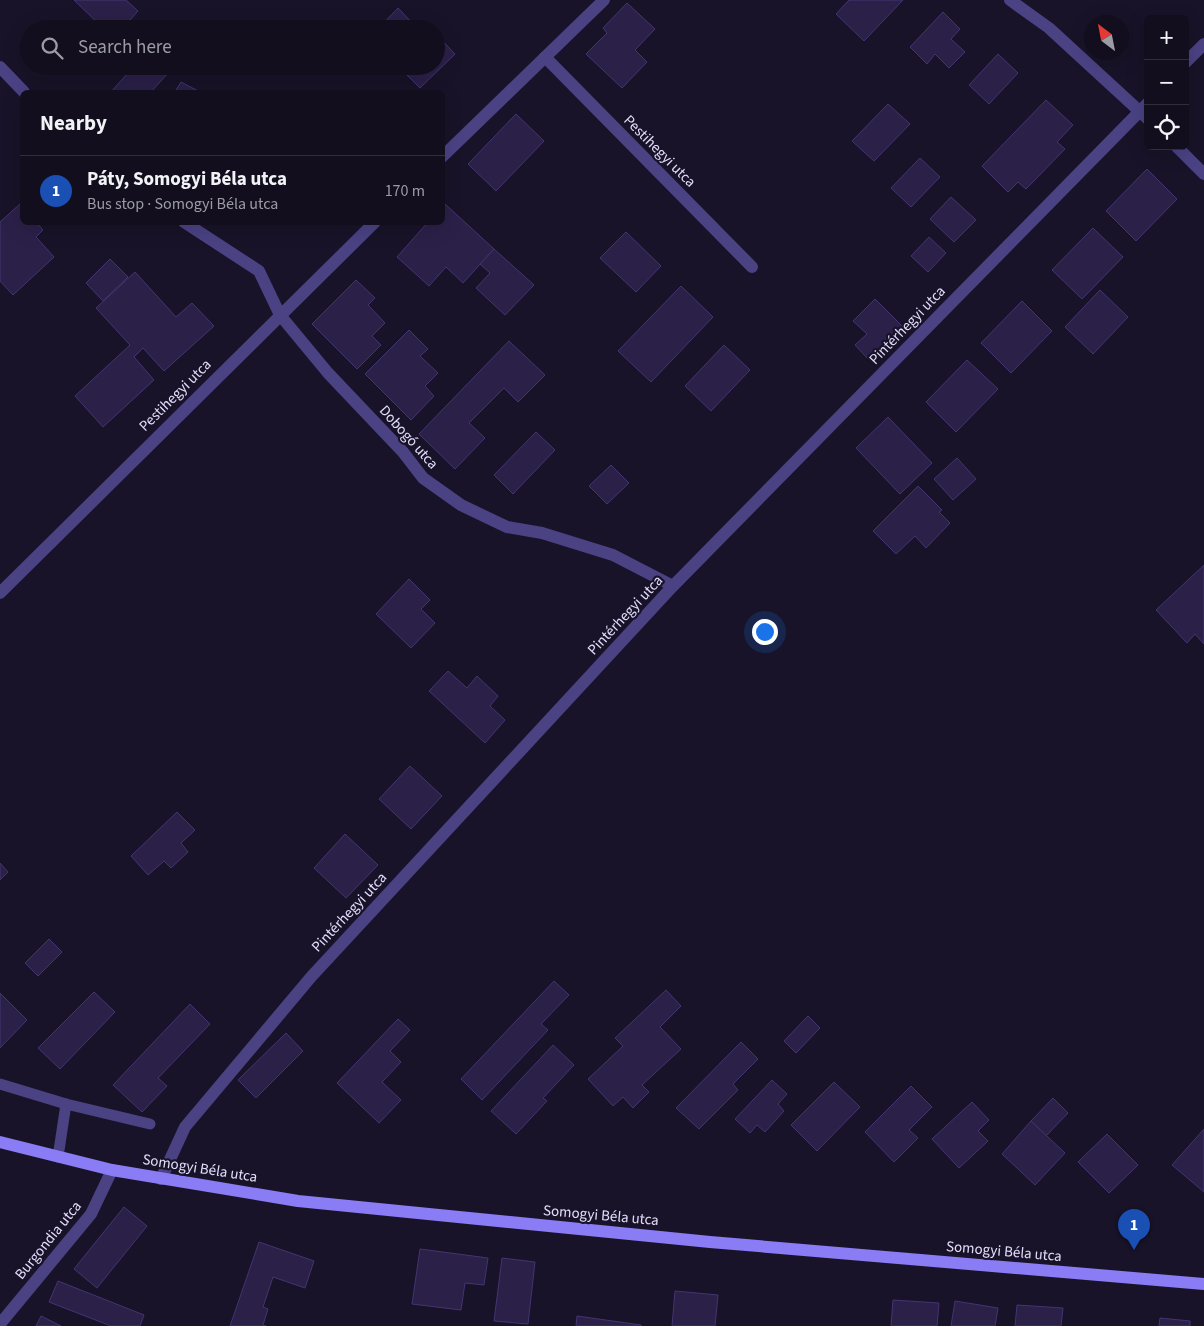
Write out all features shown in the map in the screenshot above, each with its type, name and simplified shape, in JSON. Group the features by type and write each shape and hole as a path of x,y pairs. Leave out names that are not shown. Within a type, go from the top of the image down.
{"main road":[{"name":"Somogyi Béla utca","path":"0,1142 112,1170 298,1201 445,1217 1204,1284"}],"street":[{"path":"445,154 604,0"},
{"path":"1010,0 1049,28 1144,110"},
{"path":"1188,60 1204,44"},
{"name":"Pestihegyi utca","path":"545,57 752,267"},
{"path":"0,67 22,90"},
{"name":"Pintérhegyi utca","path":"161,1179 186,1127 311,976 673,586 1144,112"},
{"path":"1180,150 1204,174"},
{"name":"Dobogó utca","path":"189,225 259,271 280,315 328,373 403,452 430,484 461,505 507,527 542,533 613,555 673,586"},
{"name":"Pestihegyi utca","path":"0,593 372,225"},
{"name":"Burgondia utca","path":"0,1324 91,1214 112,1170"}],"lane":[{"path":"0,1084 66,1104 150,1124"},
{"path":"58,1157 66,1104"}],"building":[{"path":"74,0 126,0 138,11 130,20 95,20"},
{"path":"849,0 903,0 864,41 836,14"},
{"path":"627,3 655,29 635,50 647,62 622,88 586,54 607,33 603,28"},
{"path":"398,8 409,20 387,20"},
{"path":"943,12 960,29 951,39 965,52 949,68 935,54 927,64 910,47"},
{"path":"445,43 455,54 445,64"},
{"path":"998,54 1018,73 989,104 969,85"},
{"path":"126,75 166,75 153,90 113,90"},
{"path":"407,75 433,75 420,88"},
{"path":"181,82 196,90 176,90"},
{"path":"1046,100 1073,125 1057,142 1065,149 1026,189 1018,182 1008,192 982,166"},
{"path":"888,104 910,124 874,161 852,141"},
{"path":"516,114 544,141 496,191 468,164"},
{"path":"920,158 940,177 911,207 891,188"},
{"path":"1147,169 1177,199 1136,241 1106,211"},
{"path":"951,197 976,220 954,242 930,219"},
{"path":"20,204 20,225 39,225 43,230 36,237 54,257 13,295 0,281 0,222"},
{"path":"445,204 494,249 463,283 446,267 429,286 397,257 425,225 445,225"},
{"path":"1093,228 1123,257 1082,299 1052,270"},
{"path":"626,232 661,266 636,292 600,258"},
{"path":"929,237 946,253 928,272 911,256"},
{"path":"494,249 534,285 505,315 476,288 490,273 480,264"},
{"path":"110,259 128,277 103,301 86,283"},
{"path":"135,272 176,317 192,303 214,326 164,371 143,348 134,357 154,380 103,427 75,396 130,345 96,308"},
{"path":"356,280 375,298 368,305 385,323 372,336 381,345 357,369 312,324"},
{"path":"681,286 713,317 651,382 618,351"},
{"path":"1100,290 1128,317 1093,354 1065,327"},
{"path":"875,299 902,326 869,360 855,345 867,334 853,321"},
{"path":"1022,301 1052,331 1011,373 981,343"},
{"path":"409,330 428,349 420,356 438,373 425,386 434,396 411,420 365,374"},
{"path":"509,341 545,375 518,402 504,388 469,423 485,438 455,469 419,434"},
{"path":"724,345 750,370 711,411 685,386"},
{"path":"967,360 998,389 956,432 926,402"},
{"path":"888,417 932,463 900,494 856,448"},
{"path":"536,432 555,450 513,494 494,475"},
{"path":"957,458 976,479 953,500 934,479"},
{"path":"611,465 629,483 607,504 589,486"},
{"path":"918,486 942,510 939,512 950,523 926,548 915,536 896,554 873,531"},
{"path":"1204,565 1204,644 1195,634 1187,643 1156,610"},
{"path":"409,579 430,600 421,609 435,623 411,648 376,614"},
{"path":"448,671 467,688 477,676 498,696 490,706 505,720 485,743 429,691"},
{"path":"410,766 442,796 411,829 379,799"},
{"path":"177,812 195,830 181,843 188,852 171,868 164,861 148,875 131,856"},
{"path":"345,834 378,865 346,898 314,868"},
{"path":"0,863 8,872 0,880"},
{"path":"49,939 62,952 38,976 25,963"},
{"path":"554,981 569,995 541,1024 548,1030 482,1100 461,1079"},
{"path":"666,990 681,1006 660,1027 681,1049 642,1085 649,1092 633,1108 623,1097 613,1106 588,1079 623,1046 615,1038"},
{"path":"94,992 115,1012 60,1069 38,1048"},
{"path":"0,993 27,1020 0,1048"},
{"path":"190,1004 210,1024 158,1078 167,1086 142,1112 113,1085"},
{"path":"808,1016 820,1028 796,1053 784,1041"},
{"path":"398,1019 410,1030 390,1051 401,1062 382,1082 401,1100 379,1123 337,1083"},
{"path":"286,1033 303,1051 256,1098 238,1080"},
{"path":"741,1042 758,1059 733,1084 738,1090 699,1129 676,1108"},
{"path":"553,1045 574,1065 543,1098 547,1101 516,1134 491,1111"},
{"path":"772,1080 787,1094 778,1104 784,1111 765,1132 757,1125 750,1133 735,1119"},
{"path":"834,1082 860,1107 817,1151 791,1125"},
{"path":"911,1086 932,1107 909,1130 918,1138 894,1162 865,1132"},
{"path":"1053,1098 1068,1113 1046,1136 1031,1121"},
{"path":"972,1102 989,1120 978,1131 988,1141 959,1168 932,1139"},
{"path":"1031,1121 1065,1153 1035,1185 1002,1154"},
{"path":"1204,1129 1204,1192 1172,1165"},
{"path":"1107,1134 1138,1165 1109,1193 1078,1162"},
{"path":"124,1207 147,1226 97,1288 74,1269"},
{"path":"259,1242 314,1261 305,1288 273,1277 263,1307 268,1309 263,1325 266,1326 230,1326"},
{"path":"420,1249 488,1258 484,1285 465,1283 461,1310 412,1304"},
{"path":"502,1258 535,1262 528,1324 494,1321"},
{"path":"58,1281 144,1315 140,1326 111,1326 49,1302"},
{"path":"675,1291 718,1295 715,1326 672,1326"},
{"path":"893,1300 939,1303 937,1326 891,1326"},
{"path":"955,1301 998,1308 995,1326 951,1326"},
{"path":"1017,1305 1063,1308 1061,1326 1015,1326"},
{"path":"41,1316 61,1326 36,1326"},
{"path":"577,1316 641,1325 641,1326 576,1326"},
{"path":"1160,1318 1190,1321 1190,1326 1159,1326"}],"place":[{"name":"Páty, Somogyi Béla utca","path":"1134,1250"}]}
